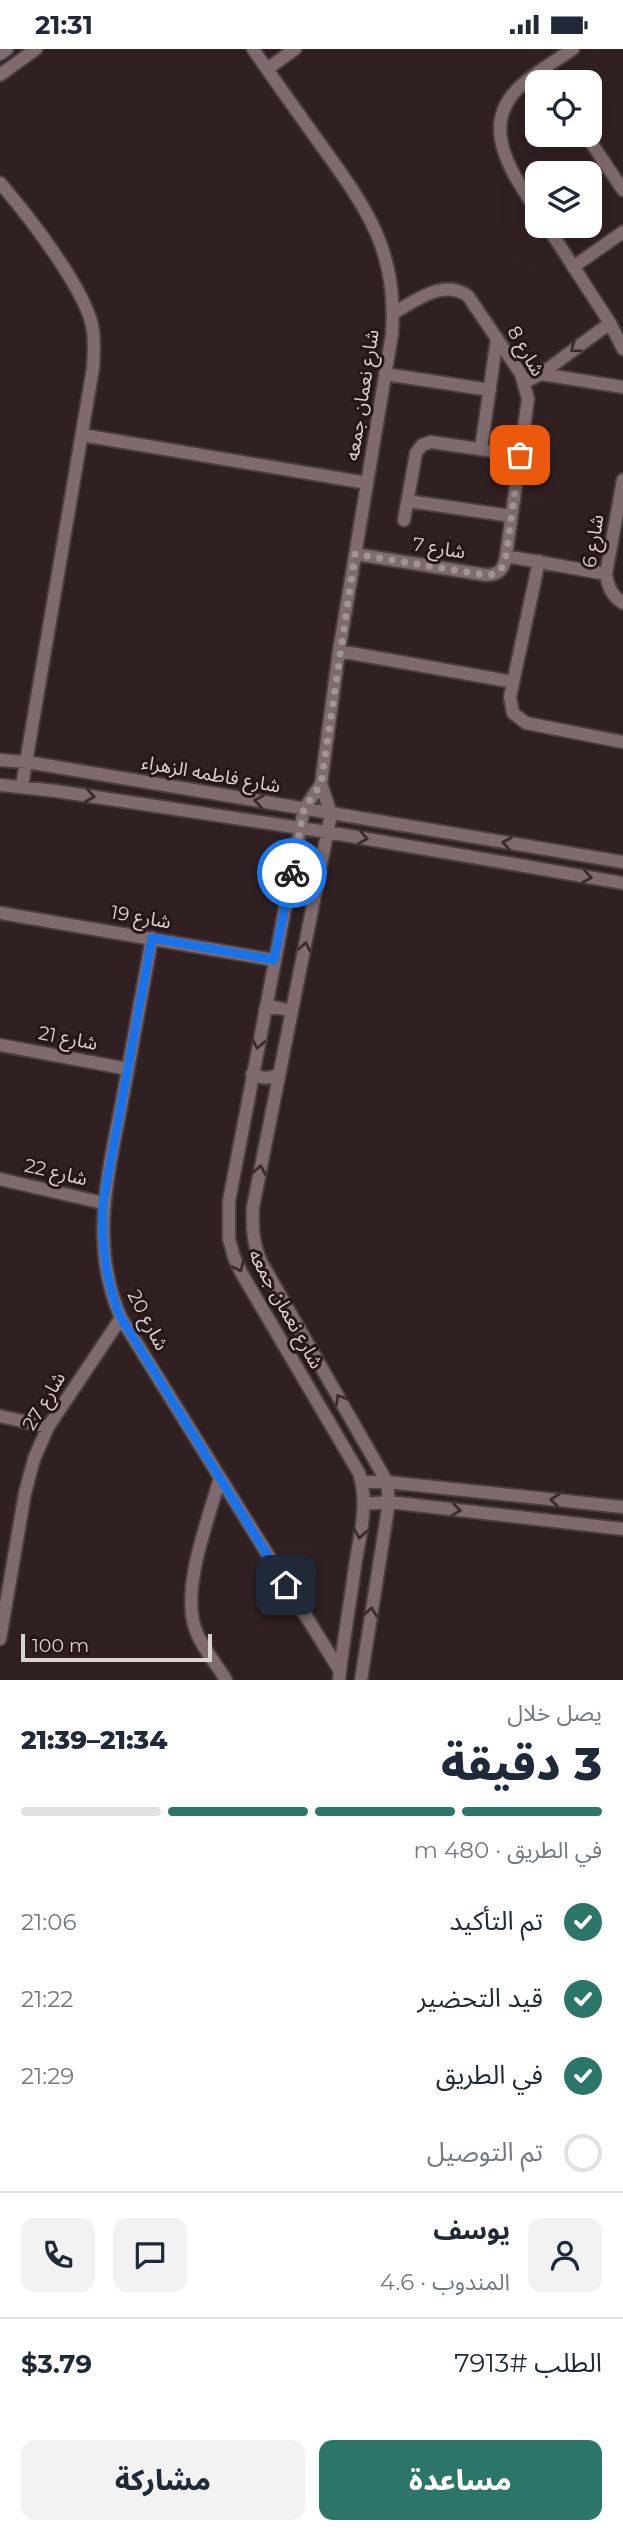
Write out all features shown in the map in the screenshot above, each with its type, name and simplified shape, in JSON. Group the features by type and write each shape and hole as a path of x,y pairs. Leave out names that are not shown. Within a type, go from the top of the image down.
{"street":[{"path":"0,54 7,49"},
{"path":"0,75 36,49"},
{"name":"شارع نعمان جمعه","path":"253,49 368,214 387,261 393,313 339,651 321,784 331,814 253,1207 252,1227 254,1246 261,1262 387,1482 389,1502 361,1680"},
{"path":"267,69 295,49"},
{"path":"543,70 573,49"},
{"path":"525,84 515,92 502,117 500,131 501,145 509,169 525,193"},
{"path":"594,147 623,190"},
{"path":"0,183 16,201 75,286 92,324 93,368 22,786"},
{"path":"573,267 623,232"},
{"path":"555,238 610,323 623,349"},
{"name":"شارع 8","path":"393,313 438,290 454,289 468,296 525,382 528,399 506,556"},
{"path":"525,382 541,374 610,323"},
{"path":"481,449 497,338"},
{"path":"385,374 490,390"},
{"path":"541,374 623,387"},
{"path":"82,435 367,483"},
{"path":"404,520 416,453 422,445 431,442 520,455"},
{"name":"شارع 6","path":"623,480 606,574 613,595 623,603"},
{"path":"408,501 512,516"},
{"name":"شارع 7","path":"355,554 486,575 499,572 504,566 506,556"},
{"path":"506,556 606,574"},
{"path":"539,561 513,682 510,705 513,713 526,723 623,742"},
{"path":"339,651 513,682"},
{"name":"شارع فاطمه الزهراء","path":"0,760 27,762 623,862"},
{"name":"شارع نعمان جمعه","path":"321,784 304,809 227,1220 231,1248 242,1274 362,1482 364,1504 339,1675"},
{"name":"شارع فاطمه الزهراء","path":"0,785 22,786 327,832 623,883"},
{"name":"شارع 19","path":"0,913 274,960"},
{"name":"شارع 20","path":"152,938 103,1203 103,1250 107,1273 121,1318 339,1675"},
{"path":"265,1010 274,1007 292,1011"},
{"name":"شارع 21","path":"0,1045 128,1069"},
{"path":"253,1075 261,1078 279,1074"},
{"name":"شارع 22","path":"0,1178 103,1203"},
{"name":"شارع 27","path":"0,1639 25,1493 34,1459 48,1427 121,1318"},
{"path":"0,1416 48,1427"},
{"path":"220,1478 197,1564 191,1610 195,1629 226,1680"},
{"path":"362,1482 387,1482 623,1507"},
{"path":"364,1504 389,1502 623,1529"}],"way so far":[{"path":"292,873 304,809 321,784 355,554 486,575 499,572 504,566 506,556 520,455"}],"route":[{"path":"286,1585 121,1318 107,1273 102,1226 103,1203 152,938 274,960 292,873"}]}
